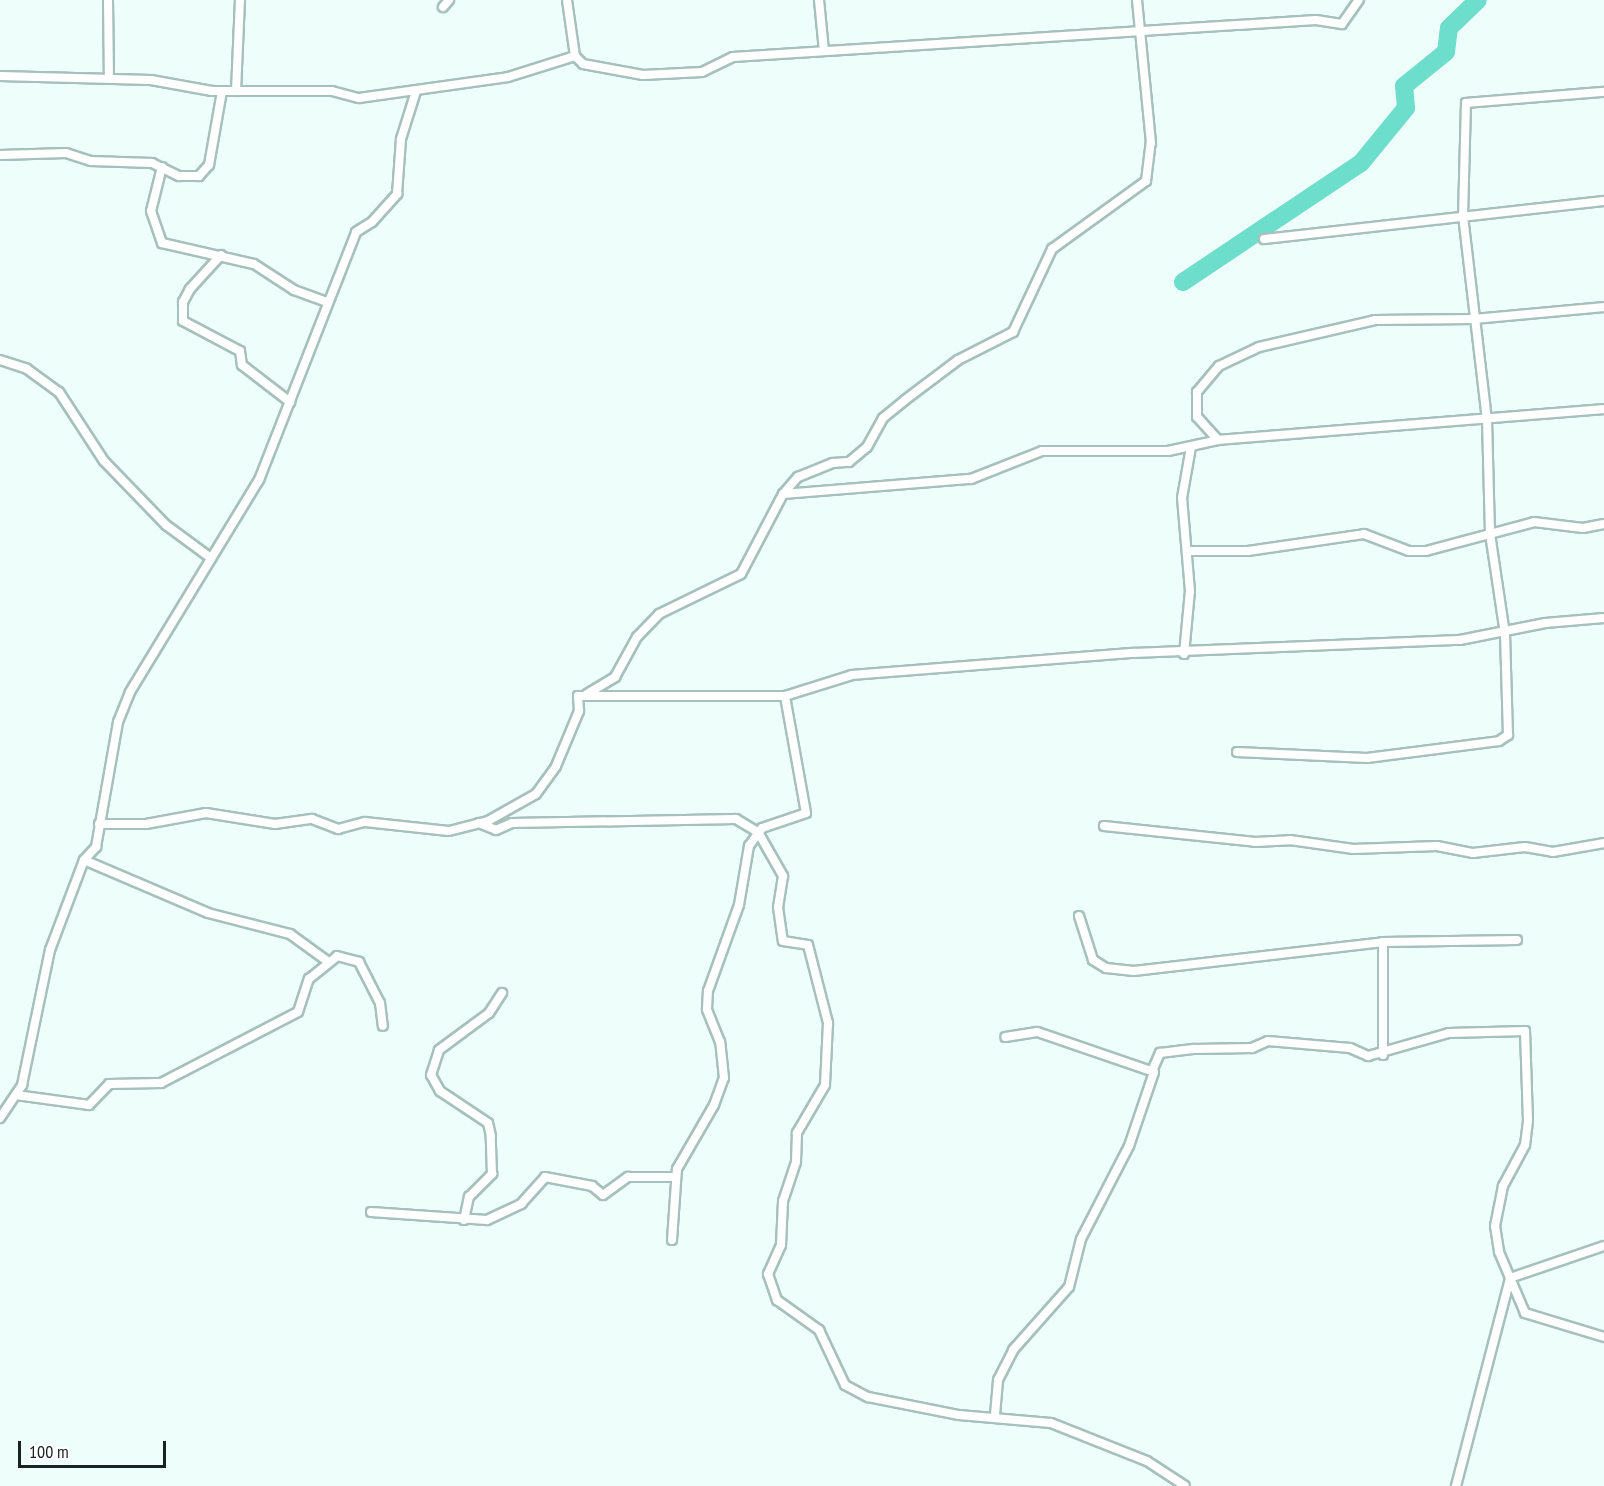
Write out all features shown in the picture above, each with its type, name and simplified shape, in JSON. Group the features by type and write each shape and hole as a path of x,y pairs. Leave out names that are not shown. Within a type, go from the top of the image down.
{"street":[{"path":"108,0 109,78"},
{"path":"236,91 240,0"},
{"path":"567,0 575,56 583,64 643,75 702,72 733,57 1316,20 1342,24 1359,0"},
{"path":"819,0 824,51"},
{"path":"578,696 615,677 637,637 659,614 741,574 783,494 810,471 849,462 867,447 883,418 905,400 958,360 1013,332 1052,249 1146,181 1151,143 1137,0"},
{"path":"0,76 109,78 222,91 317,90 359,98 508,77 575,56"},
{"path":"0,156 66,153 162,167 179,176 206,172 222,91"},
{"path":"0,1118 16,1095 29,1064 50,950 84,860 96,847 118,722 130,692 259,480 356,232 372,222 397,194 401,140 416,91"},
{"path":"1237,752 1367,758 1504,739 1509,728 1505,634 1490,534 1487,420 1463,217 1466,103 1604,92"},
{"path":"162,167 152,212 162,243 254,264 294,290 327,302"},
{"path":"1264,239 1604,201"},
{"path":"220,255 190,289 183,302 183,321 240,351 242,365 290,402"},
{"path":"1218,440 1197,417 1197,392 1226,362 1341,324 1393,318 1474,319 1604,307"},
{"path":"0,360 27,369 59,392 98,453 165,525 211,558"},
{"path":"783,494 971,480 1042,451 1168,452 1218,440 1604,409"},
{"path":"1184,654 1187,551 1182,498 1191,447"},
{"path":"1187,551 1248,551 1364,534 1409,551 1426,551 1534,522 1582,528 1604,524"},
{"path":"578,696 785,696 852,675 1133,652 1184,654 1505,634 1545,623 1604,618"},
{"path":"99,824 146,824 206,813 275,824 312,819 338,829 365,822 449,831 479,824 536,794 556,766 579,711 578,696"},
{"path":"672,1240 675,1177 724,1078 720,1042 707,1009 708,991 739,905 749,846 758,832 806,813 785,696"},
{"path":"479,824 496,830 512,823 736,819 758,832 783,876 778,907 783,942 808,945 829,1033 825,1085 797,1133 796,1162 783,1201 781,1245 768,1274 772,1291 819,1330 845,1384 868,1397 959,1415 995,1415 1051,1423 1148,1461 1185,1486"},
{"path":"1104,826 1255,842 1290,840 1353,849 1437,846 1473,853 1525,847 1553,852 1604,843"},
{"path":"84,860 208,912 290,934 327,961"},
{"path":"1080,916 1093,960 1106,968 1168,969 1383,942 1517,939"},
{"path":"1383,942 1383,1055"},
{"path":"16,1095 89,1105 109,1084 160,1083 298,1012 309,979 327,961 337,956 359,962 380,1003 383,1026"},
{"path":"464,1220 469,1197 492,1174 491,1136 488,1123 440,1090 431,1075 438,1050 489,1013 501,993"},
{"path":"995,1415 998,1380 1013,1350 1069,1287 1081,1239 1129,1146 1152,1071 1160,1053 1252,1048 1268,1041 1383,1055 1412,1040 1439,1035 1525,1031 1525,1144 1503,1185 1495,1226 1517,1304 1525,1313 1604,1337"},
{"path":"1005,1038 1037,1032 1152,1071"},
{"path":"371,1212 487,1220 512,1209 545,1177 591,1186 603,1195 628,1177 675,1177"},
{"path":"1510,1278 1604,1246"},
{"path":"1456,1486 1510,1278"}],"waterway":[{"path":"1183,282 1361,163 1406,108 1404,86 1446,52 1449,28 1478,0"}]}
